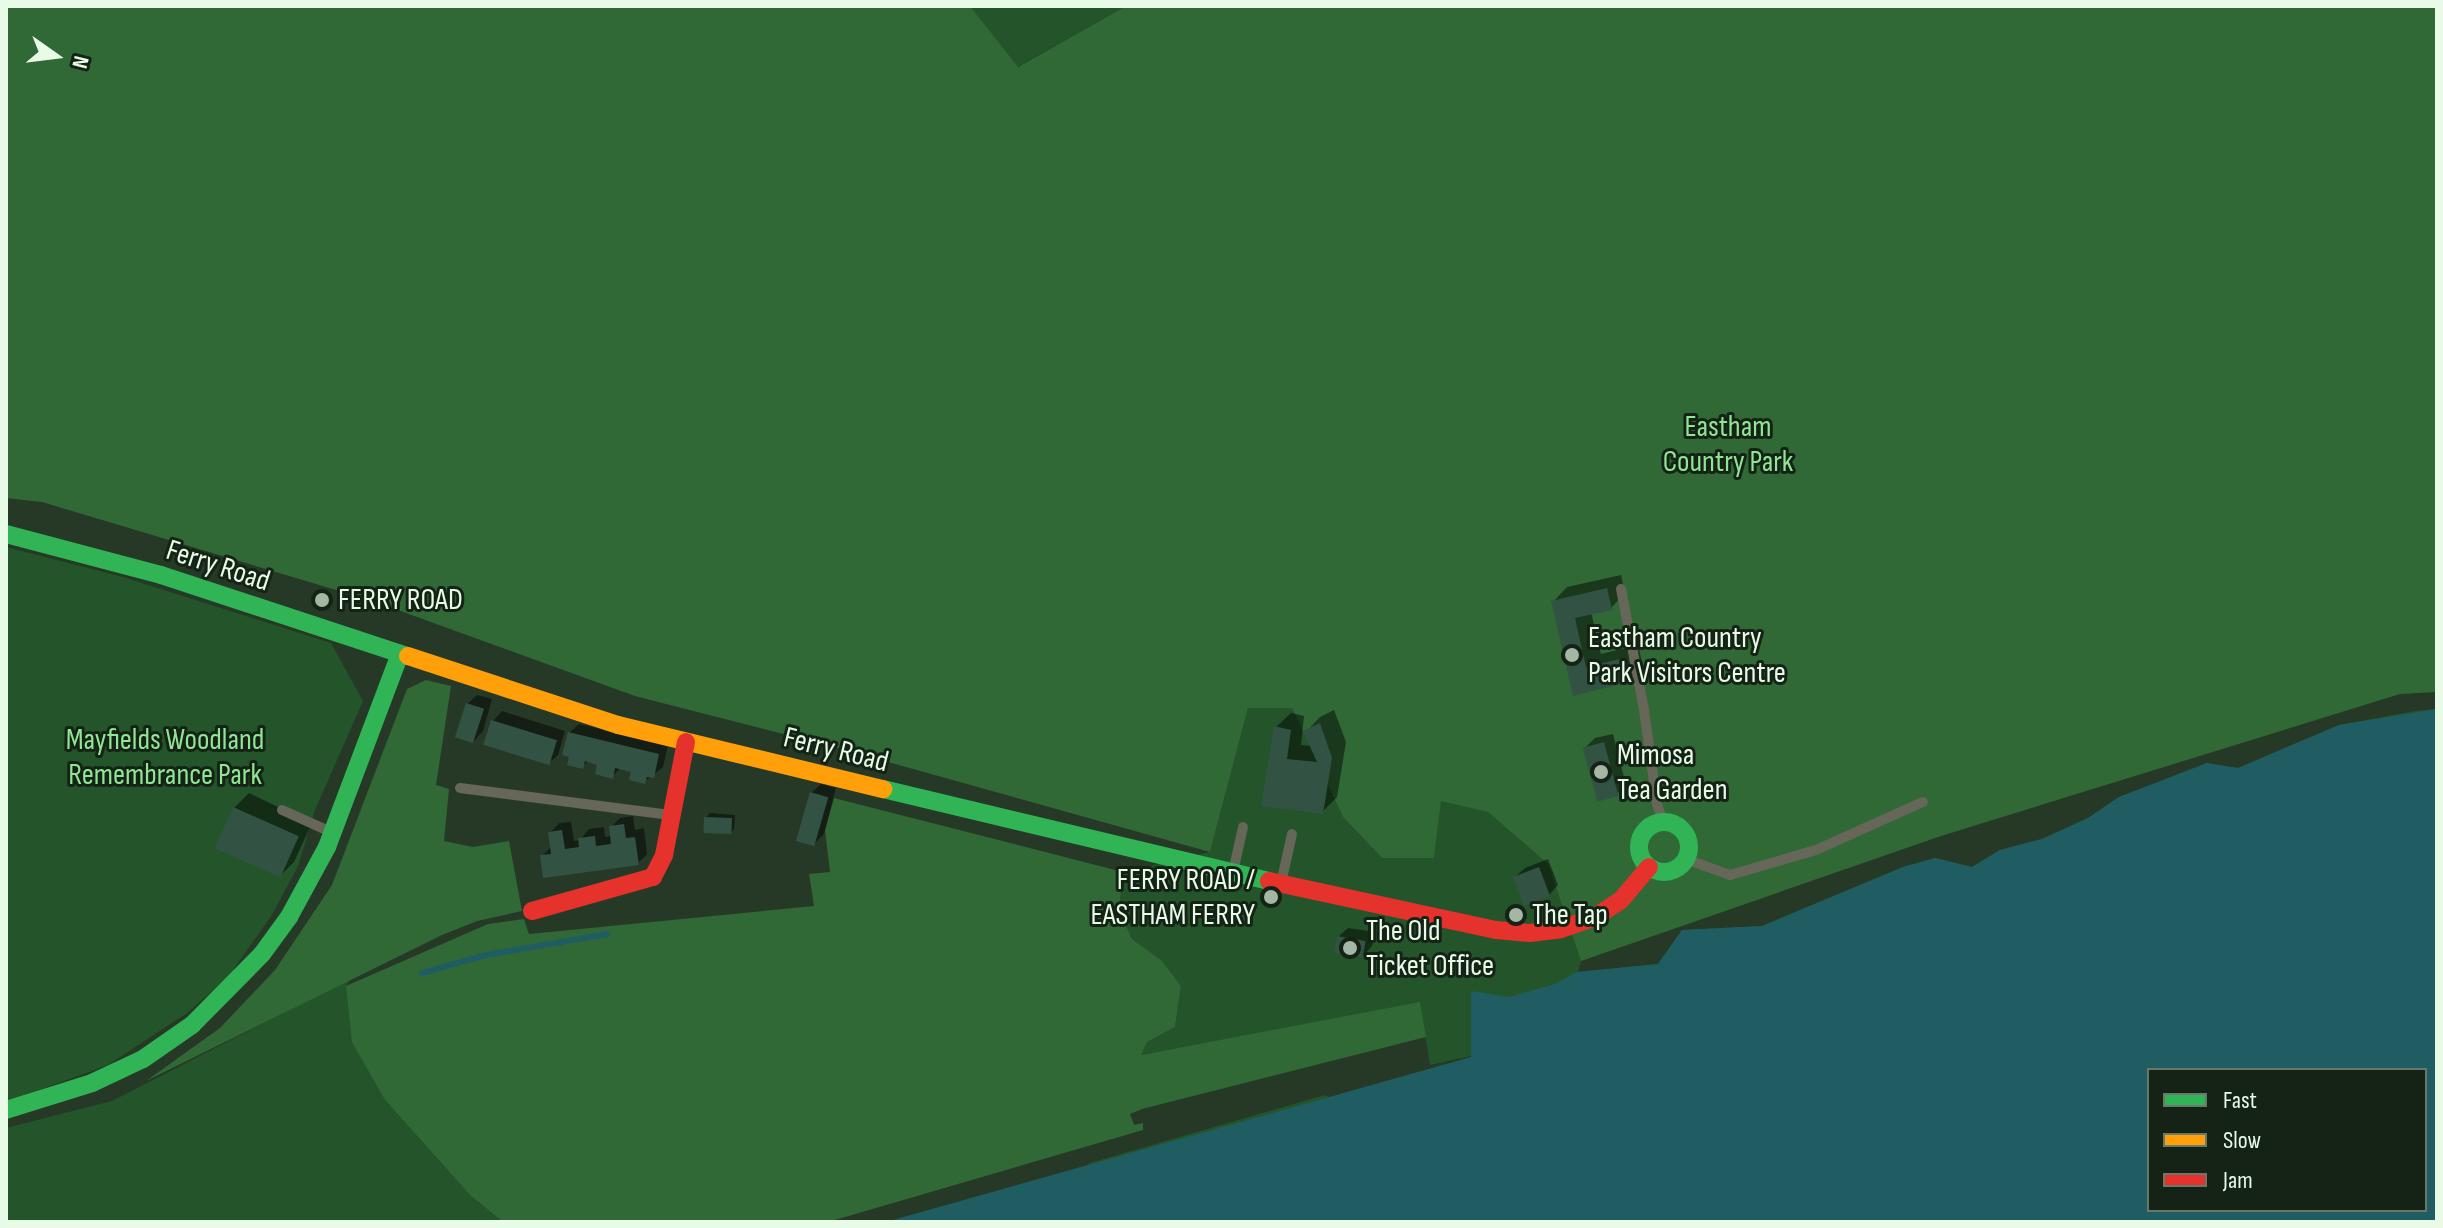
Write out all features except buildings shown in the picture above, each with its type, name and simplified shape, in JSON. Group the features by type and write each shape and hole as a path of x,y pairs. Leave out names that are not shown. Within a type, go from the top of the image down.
{"street":[{"name":"Ferry Road","path":"6,534 161,575 399,656 618,725 1233,873 1496,930 1530,933 1561,929 1595,917 1621,900 1649,867"},
{"path":"6,1110 92,1083 143,1059 192,1025 262,954 310,881 333,832 399,656"},
{"path":"532,911 653,877 664,855 686,742"},
{"path":"1663,822 1678,826 1688,838 1686,859 1674,871 1657,872 1641,855 1640,840 1649,828 1663,822"}],"lane":[{"path":"1621,589 1644,710 1657,804 1663,822"},
{"path":"460,788 672,816"},
{"path":"1686,859 1730,875 1816,850 1923,802"},
{"path":"282,810 333,832"},
{"path":"1233,873 1243,827"},
{"path":"1281,884 1292,834"}],"green space":[{"name":"Eastham Country Park","path":"6,6 970,6 1018,67 1126,6 2437,6 2437,692 2400,694 1941,836 1581,961 1548,864 1488,812 1441,801 1434,858 1382,858 1343,817 1292,708 1248,708 1210,852 831,746 635,696 373,601 42,502 6,498"},
{"path":"970,6 1126,6 1017,67"},
{"name":"Mayfields Woodland Remembrance Park","path":"6,547 123,577 331,643 363,701 315,810 298,866 272,915 228,977 187,1013 108,1065 6,1102"},
{"path":"426,680 451,686 436,785 449,789 444,841 473,847 509,841 522,911 477,921 442,935 146,1081 220,1028 275,970 332,885 407,689"},
{"path":"1248,708 1292,708 1343,817 1382,858 1434,858 1441,800 1488,812 1548,864 1581,961 1578,972 1658,964 1682,930 1762,926 1903,867 1935,858 1972,867 2000,850 2042,839 2088,818 2119,797 2207,763 2238,768 2339,725 2437,709 2437,858 2116,939 2080,944 1755,1048 1515,1147 1302,1222 1016,1222 1020,1207 1035,1201 1037,1191 1063,1185 1090,1163 1325,1095 1346,1106 1407,1087 1488,1109 1501,1059 1551,1031 1520,1025 1508,1042 1471,1035 1471,1056 1430,1065 1420,1003 1140,1055 1147,1042 1175,1027 1181,987 1161,960 1132,939 1119,910 1123,872 1210,852"},
{"path":"834,798 1123,872 1119,910 1132,939 1161,960 1181,986 1175,1027 1147,1042 1141,1055 1420,1002 1426,1037 1142,1109 1130,1114 1134,1125 1143,1123 1143,1130 828,1222 503,1222 470,1195 385,1100 352,1042 346,986 488,924 524,919 529,934 814,906 809,874 830,872 825,830"},
{"path":"350,979 346,986 385,1100 470,1195 503,1222 6,1222 6,1128 112,1101"}],"water":[{"path":"2437,709 2437,1222 886,1222 1471,1057 1471,991 1509,997 1555,984 1577,972 1658,964 1682,930 1762,926 1903,867 1935,858 1972,867 2000,850 2042,839 2088,818 2119,797 2207,763 2238,768 2339,725"}],"waterway":[{"path":"422,973 486,955 607,934"}],"traffic: fast":[{"path":"6,534 161,575 408,656"},
{"path":"6,1110 92,1083 143,1059 192,1025 262,954 289,917 327,847 399,656"},
{"path":"883,789 1269,881"},
{"path":"1664,822 1682,829 1689,847 1682,865 1664,872 1646,865 1639,847 1646,829 1664,822"}],"traffic: slow":[{"path":"408,656 618,725 883,789"}],"traffic: jam":[{"path":"532,911 653,877 664,855 686,742"},
{"path":"1269,881 1496,930 1530,933 1561,929 1595,917 1621,900 1649,867"}],"place":[{"name":"FERRY ROAD","path":"322,600"},
{"name":"Eastham Country Park Visitors Centre","path":"1572,655"},
{"name":"Mimosa Tea Garden","path":"1601,772"},
{"name":"FERRY ROAD / EASTHAM FERRY","path":"1271,897"},
{"name":"The Tap","path":"1516,915"},
{"name":"The Old Ticket Office","path":"1350,948"}]}
